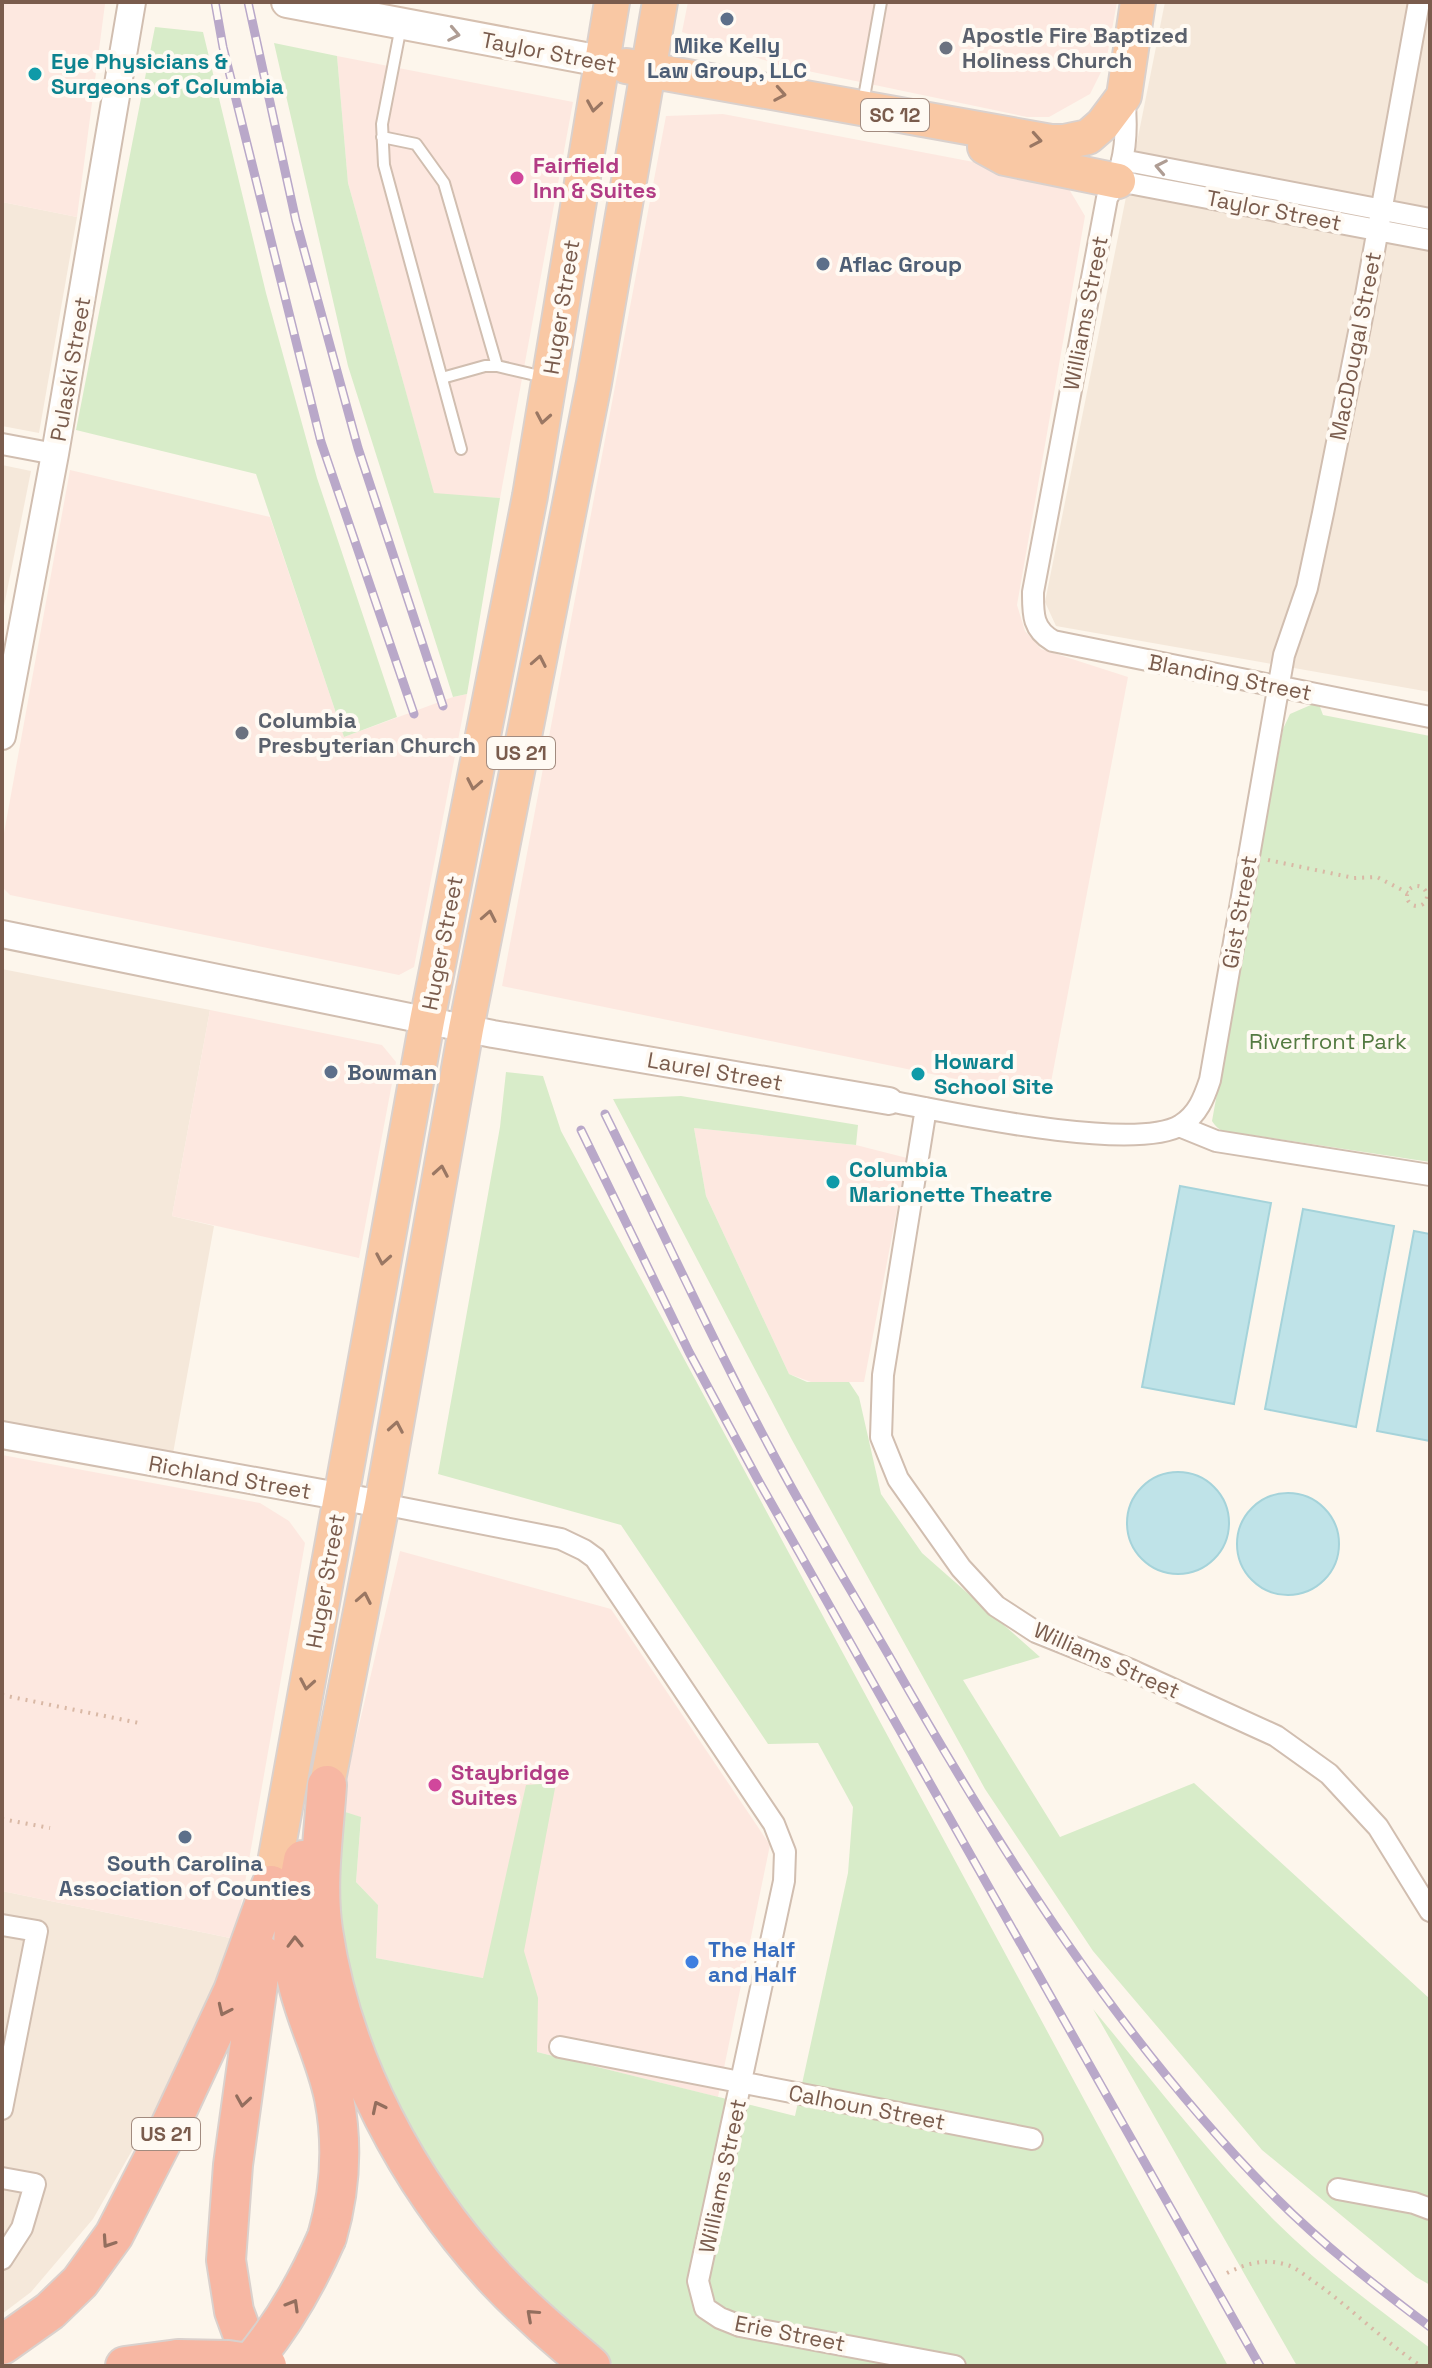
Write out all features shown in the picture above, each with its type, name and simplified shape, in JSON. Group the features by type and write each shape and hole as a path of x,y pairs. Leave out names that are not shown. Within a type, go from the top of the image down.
{"highway":[{"name":"Huger Street","path":"271,1885 427,1021 530,496 612,2"},
{"name":"Huger Street","path":"327,1785 382,1504 466,1029 594,383 660,2"},
{"name":"Williams Street","path":"1124,96 1138,2"},
{"name":"Taylor Street","path":"601,61 1051,142 1088,137 1103,124 1124,96"},
{"path":"938,123 1005,158 1120,170"},
{"path":"327,1785 320,1883 323,1930 350,2038 374,2098 428,2192 475,2255 527,2311 591,2366"},
{"name":"US 21","path":"248,2366 284,2320 313,2268 327,2237 335,2208 339,2174 334,2098 297,1980 294,1922 304,1858 327,1785"},
{"path":"254,2366 242,2337 228,2283 227,2212 271,1885"},
{"name":"US 21","path":"2,2345 50,2311 80,2282 114,2235 170,2126 233,1991 271,1885"},
{"path":"125,2366 178,2359 228,2360 267,2366"}],"main road":[{"name":"Taylor Street","path":"287,2 387,18 601,61"}],"street":[{"name":"Pulaski Street","path":"2,736 55,454 132,2"},
{"name":"MacDougal Street","path":"1278,687 1284,655 1307,588 1362,317 1419,2"},
{"name":"Williams Street","path":"1035,626 1033,592 1107,198 1120,170 1127,119 1124,96"},
{"name":"Taylor Street","path":"1120,170 1379,219 1430,219"},
{"name":"Taylor Street","path":"1379,219 1430,240"},
{"path":"2,444 55,454"},
{"name":"Blanding Street","path":"1035,626 1042,635 1053,641 1430,717"},
{"name":"Gist Street","path":"1179,1126 1196,1113 1210,1080 1278,687"},
{"name":"Laurel Street","path":"2,934 466,1029 1033,1126 1116,1135 1145,1135 1179,1126"},
{"name":"Williams Street","path":"926,1108 883,1375 881,1437 898,1479 961,1568 996,1606 1036,1632 1131,1670 1276,1736 1329,1774 1378,1827 1430,1911"},
{"path":"1179,1126 1216,1141 1430,1175"},
{"name":"Richland Street","path":"2,1435 561,1539 595,1558"},
{"name":"Williams Street","path":"595,1558 774,1824 785,1852 784,1881 698,2281 705,2308 720,2318"},
{"path":"2,1925 37,1931 2,2109"},
{"name":"Calhoun Street","path":"560,2047 1032,2139"},
{"path":"2,2178 35,2184 22,2228 2,2259"},
{"path":"1338,2189 1414,2203 1430,2209"},
{"name":"Erie Street","path":"720,2318 740,2326 955,2366"}],"lane":[{"path":"862,109 881,2"},
{"path":"387,18 382,137 389,189 461,449"},
{"path":"382,137 416,144 441,177 497,366"},
{"path":"442,378 485,366 550,378"}],"path":[{"path":"1249,855 1340,875 1377,877 1408,893"},
{"path":"1418,886 1429,894 1424,903 1415,906 1409,902 1408,893 1418,886"},
{"path":"2,1695 139,1723"},
{"path":"2,1819 50,1828"},
{"path":"1227,2273 1244,2264 1262,2261 1289,2265 1338,2299 1376,2333 1421,2366"}],"shaded area":[{"path":"2,2 105,4 77,217 2,202"},
{"path":"688,2 1117,2 1106,62 1090,94 1049,117 1027,117 779,65 682,32"},
{"path":"1165,2 1430,2 1430,692 1056,626 1045,602"},
{"path":"337,56 573,102 500,498 434,494 348,183"},
{"path":"723,114 1063,179 1085,216 1017,605 1025,631 1041,649 1128,677 1048,1098 502,986 666,116"},
{"path":"2,202 77,217 39,433 2,426"},
{"path":"2,465 31,471 2,616"},
{"path":"70,470 270,517 344,737 467,694 414,967 399,975 10,895 2,887 2,844"},
{"path":"2,969 210,1010 172,1216 214,1226 172,1459 2,1422"},
{"path":"210,1010 382,1045 396,1062 359,1258 172,1216"},
{"path":"694,1128 856,1145 907,1158 864,1382 811,1382 789,1374 706,1196"},
{"path":"2,1455 260,1503 289,1521 305,1543 235,1939 2,1891"},
{"path":"400,1551 611,1609 770,1845 718,2097 537,2052 483,1978 376,1958 378,1905 356,1882 361,1818 339,1810"},
{"path":"2,1891 235,1939 171,2082 93,2219 31,2292 2,2314"}],"green space":[{"path":"155,27 203,32 266,293 317,478 397,717 344,737 256,474 76,430"},
{"path":"274,43 337,56 348,183 434,493 500,498 467,694 453,697 348,366"},
{"name":"Riverfront Park","path":"1313,704 1320,707 1323,715 1430,736 1430,1162 1231,1133 1222,1131 1212,1121 1283,729 1290,714"},
{"path":"506,1072 543,1076 561,1131 1228,2366 615,2366 566,2328 509,2274 445,2190 365,2049 331,1919 339,1810 361,1817 356,1882 378,1905 376,1958 483,1978 526,1785 556,1783 524,1951 538,1998 537,2052 795,2116 848,1873 853,1807 818,1743 768,1744 621,1525 438,1474 500,1127"},
{"path":"681,1096 858,1125 856,1145 694,1128 706,1196 789,1374 807,1382 849,1382 859,1397 881,1494 922,1553 1040,1657 963,1680 1060,1837 1194,1783 1430,1999 1430,2285 1416,2277 1262,2150 1093,1951 985,1789 792,1440 613,1099"},
{"path":"1093,2009 1251,2196 1331,2271 1430,2348 1430,2366 1297,2366"}],"water":[{"path":"1180,1186 1271,1203 1234,1404 1142,1387"},
{"path":"1303,1209 1394,1226 1356,1427 1265,1409"},
{"path":"1414,1231 1430,1234 1430,1441 1377,1431"},
{"path":"1178,1472 1197,1476 1214,1487 1225,1504 1229,1523 1225,1542 1214,1559 1197,1570 1178,1574 1159,1570 1142,1559 1131,1542 1127,1523 1131,1504 1142,1487 1159,1476"},
{"path":"1288,1493 1307,1497 1324,1508 1335,1525 1339,1544 1335,1563 1324,1580 1307,1591 1288,1595 1269,1591 1252,1580 1241,1563 1237,1544 1241,1525 1252,1508 1269,1497"}],"railway":[{"path":"215,2 223,47 321,442 414,714"},
{"path":"248,2 296,221 358,448 443,706"},
{"path":"605,1114 727,1365 799,1502 976,1803 1066,1942 1166,2075 1219,2138 1276,2198 1331,2249 1430,2327"},
{"path":"581,1130 689,1352 757,1478 1260,2366"}],"place":[{"name":"Mike Kelly Law Group, LLC","path":"727,19"},
{"name":"Apostle Fire Baptized Holiness Church","path":"946,48"},
{"name":"Eye Physicians & Surgeons of Columbia","path":"35,74"},
{"name":"Fairfield Inn & Suites","path":"517,178"},
{"name":"Aflac Group","path":"823,264"},
{"name":"Columbia Presbyterian Church","path":"242,733"},
{"name":"Bowman","path":"331,1072"},
{"name":"Howard School Site","path":"918,1074"},
{"name":"Columbia Marionette Theatre","path":"833,1182"},
{"name":"Staybridge Suites","path":"435,1785"},
{"name":"South Carolina Association of Counties","path":"185,1837"},
{"name":"The Half and Half","path":"692,1962"}]}
